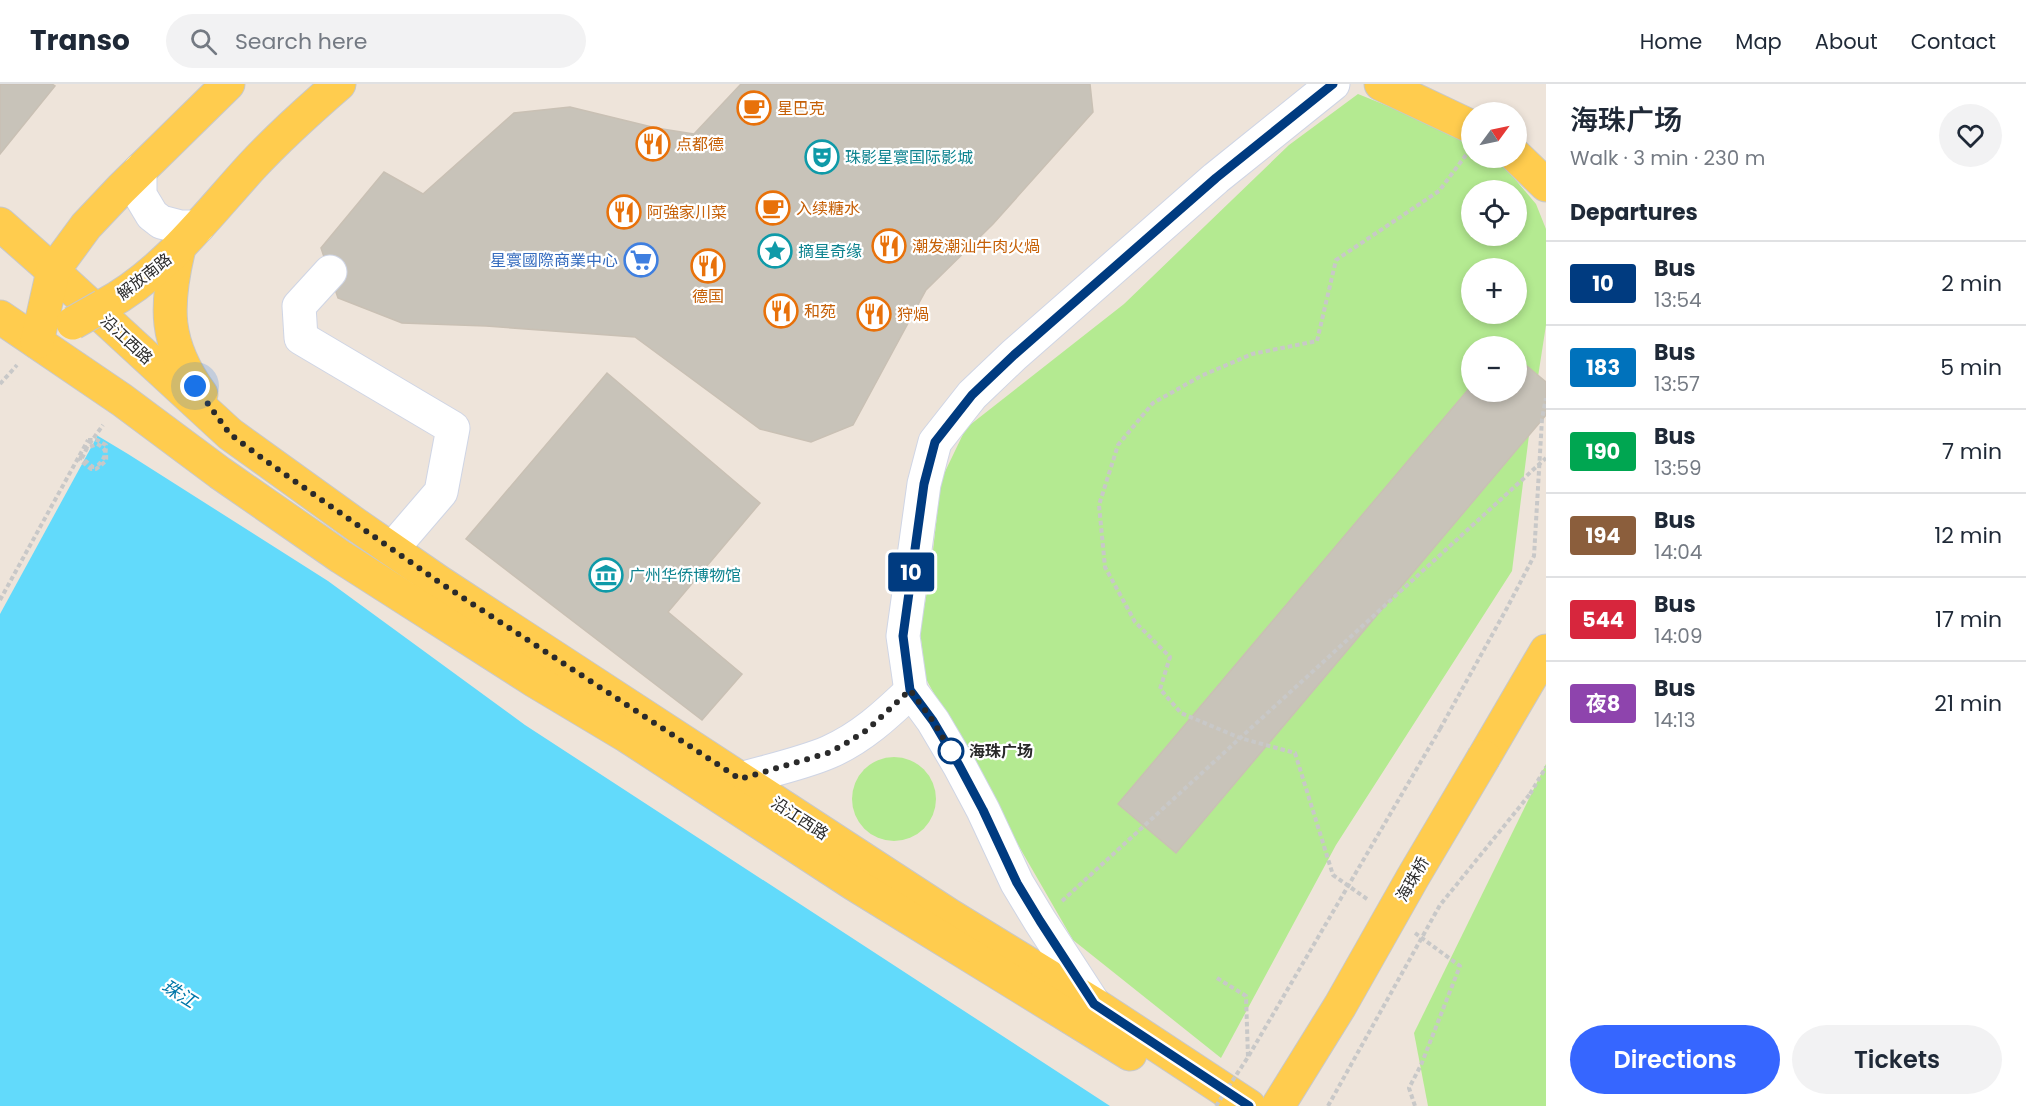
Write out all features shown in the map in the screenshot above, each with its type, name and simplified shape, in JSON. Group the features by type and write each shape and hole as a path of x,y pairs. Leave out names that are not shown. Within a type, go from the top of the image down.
{"main road":[{"path":"37,342 53,271 87,226 140,170 228,84"},
{"name":"解放南路","path":"37,342 117,298 153,272 280,137 339,84"},
{"path":"1381,84 1461,123"},
{"path":"1527,167 1546,185"},
{"name":"沿江西路","path":"0,224 230,434 392,549 949,915 1094,1004 1249,1106"},
{"path":"188,237 171,281 169,313 173,338 181,362 195,386 230,434"},
{"name":"沿江西路","path":"0,317 122,400 239,487 368,574 535,681 627,736 854,884 1131,1055 1209,1106"},
{"name":"海珠桥","path":"1299,1106 1347,1029 1493,761 1546,651"},
{"name":"海珠桥","path":"1278,1106 1340,1006 1413,877 1546,688"}],"street":[{"path":"1094,1004 1017,883 959,765 933,721 910,690 903,636 924,484 935,442 972,395 1014,355 1216,178 1334,84"},
{"path":"140,170 141,195 152,215 161,222 180,227 188,237"},
{"path":"330,272 299,306 301,338 453,428 441,492 392,549"},
{"path":"740,779 828,753 867,730 910,690"}],"path":[{"path":"1370,901 1333,874 1295,753 1240,738 1181,713 1160,689 1170,657 1135,622 1105,567 1099,505 1118,445 1153,403 1201,376 1252,354 1317,340 1336,260 1439,191 1461,162"},
{"path":"1216,1106 1248,1057 1440,729 1534,556 1542,419 1546,398"},
{"path":"0,600 88,440 97,440 105,445 106,454 102,462 96,467 82,458 87,448 97,444 103,447 106,452 106,461 96,470 91,469 80,460 88,445"},
{"path":"1040,921 1546,458"},
{"path":"1328,1106 1440,905 1530,794 1546,767"},
{"path":"1406,927 1461,966 1421,1065 1409,1088 1415,1106"},
{"path":"1217,978 1246,996 1248,1057"}],"green space":[{"name":"海珠广场","path":"1358,94 1461,137 1461,168 1506,168 1516,180 1461,180 1461,246 1527,246 1527,193 1536,204 1546,229 1546,325 1512,571 1336,845 1221,1058 1073,940 926,679 920,632 931,568 941,480 966,428 1124,304 1289,145"},
{"path":"894,757 917,764 929,776 936,799 929,822 917,834 894,841 871,834 859,822 852,799 859,776 871,764"},
{"path":"1546,764 1546,1106 1428,1106 1414,1033"}],"water":[{"name":"珠江","path":"0,377 128,454 328,581 525,725 1110,1106 0,1106"}],"pier":[{"path":"0,374 99,433 0,614"}],"building":[{"path":"0,84 52,84 55,86 0,154"},
{"name":"星寰國際商業中心","path":"741,84 1090,84 1093,112 993,224 926,290 853,425 811,442 760,429 635,337 486,326 402,323 338,298 321,248 384,172 423,194 514,113 570,107 656,128 694,134"},
{"path":"1527,366 1546,382 1546,415 1176,853 1118,804 1461,398 1461,402 1527,402"},
{"name":"广州华侨博物馆","path":"607,373 760,503 668,612 742,674 702,720 466,539"}],"bus line":[{"name":"10","path":"1249,1106 1094,1004 1017,883 959,765 933,721 910,690 903,636 924,484 935,442 972,395 1014,355 1216,178 1333,84"}],"place":[{"name":"星巴克","path":"754,108"},
{"name":"点都德","path":"653,144"},
{"name":"珠影星寰国际影城","path":"822,157"},
{"name":"入续糖水","path":"773,208"},
{"name":"阿強家川菜","path":"624,212"},
{"name":"潮发潮汕牛肉火煱","path":"889,246"},
{"name":"摘星奇缘","path":"775,251"},
{"name":"星寰國際商業中心","path":"641,260"},
{"name":"德国","path":"708,266"},
{"name":"和苑","path":"781,311"},
{"name":"狩煱","path":"874,314"},
{"name":"广州华侨博物馆","path":"606,575"},
{"name":"海珠广场","path":"951,751"}],"route":[{"path":"195,386 230,434 266,461 439,582 740,779 828,753 867,730 910,690 951,751"}]}
